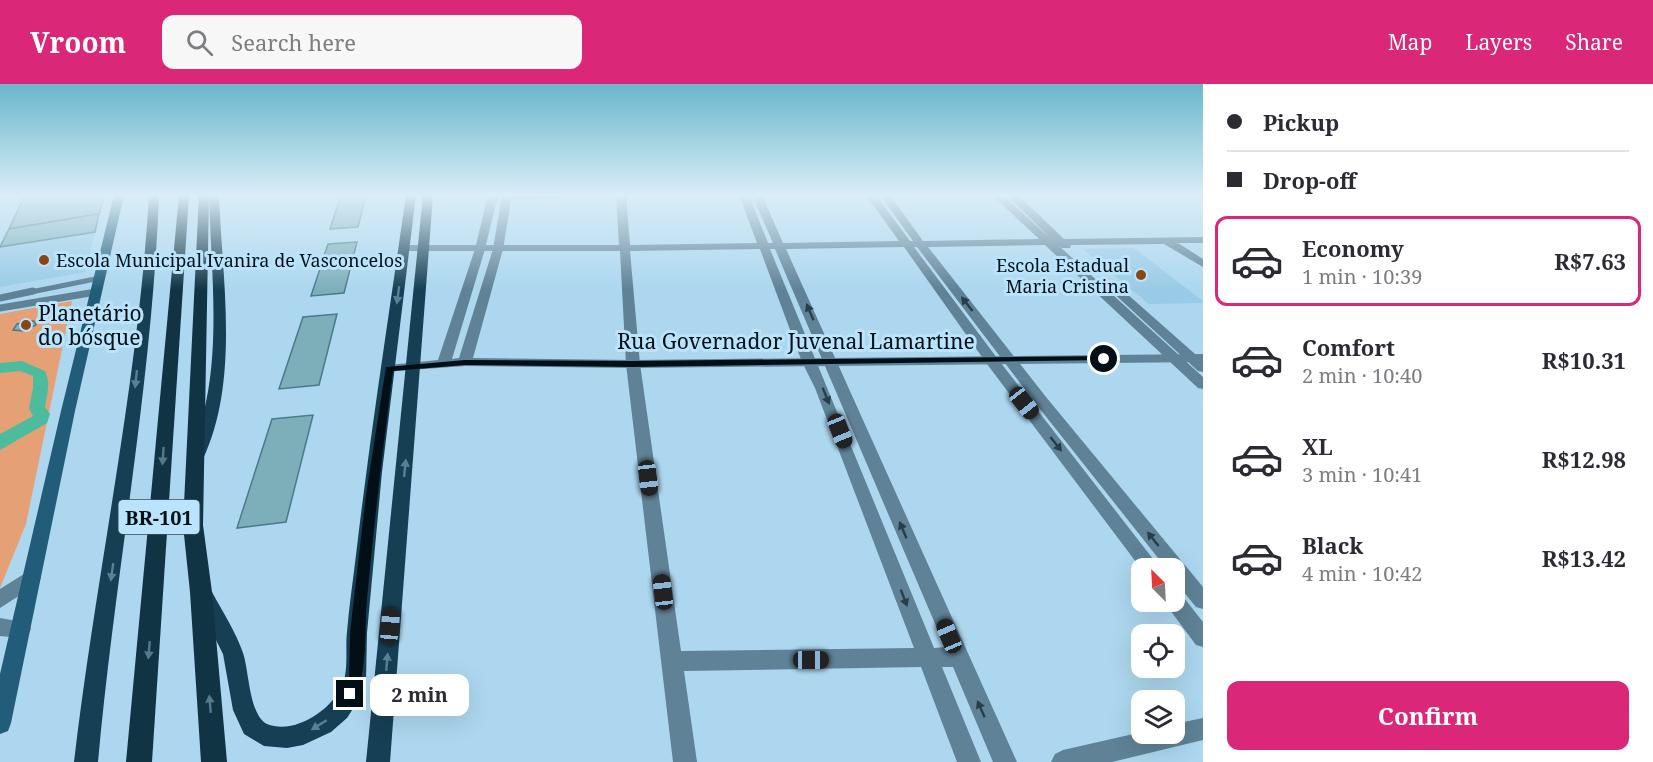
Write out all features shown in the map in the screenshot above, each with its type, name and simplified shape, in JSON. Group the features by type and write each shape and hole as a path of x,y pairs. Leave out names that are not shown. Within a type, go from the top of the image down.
{"highway":[{"name":"BR-101","path":"139,762 182,227"},
{"name":"BR-101","path":"203,227 193,462 193,525 201,592 214,762"}],"main road":[{"path":"0,723 112,227"},
{"path":"86,762 92,704 129,447 153,227"},
{"path":"193,462 210,426 217,391 218,278 216,227"},
{"path":"201,592 233,653 244,710 252,726 264,735 287,737 303,734 323,724 339,710 356,680 357,633 372,495 406,227"},
{"path":"378,762 425,227"}],"street":[{"path":"444,363 485,227"},
{"path":"465,362 498,249 502,227"},
{"path":"623,227 633,364 685,762"},
{"path":"762,227 831,362 1005,762"},
{"path":"766,227 809,362 827,399 969,762"},
{"path":"897,227 1010,361 1203,601"},
{"path":"902,227 992,361 1143,558"},
{"path":"1029,227 1203,385"},
{"path":"1045,227 1197,358 1203,368"},
{"path":"403,248 624,248 1203,240"},
{"path":"1167,241 1203,264"},
{"name":"Rua Governador Juvenal Lamartine","path":"389,369 465,362 633,364 1197,358"},
{"path":"0,600 32,578"},
{"path":"1183,612 1203,638"},
{"path":"0,627 21,629"},
{"path":"672,661 958,657"},
{"path":"1063,762 1203,729"}],"lane":[{"path":"0,298 98,285"},
{"path":"0,308 98,285"}],"shaded area":[{"name":"Escola Municipal Ivanira de Vasconcelos","path":"95,232 85,272 0,287 0,247"},
{"name":"Escola Estadual Maria Cristina","path":"1134,248 1203,303 1149,304 1083,249"},
{"path":"72,301 26,524 0,588 0,314"}],"building":[{"path":"23,227 96,227 95,232 0,247 9,229"},
{"path":"331,227 358,227 358,227 330,229"},
{"path":"357,242 344,293 311,296 328,244"},
{"path":"337,314 319,385 279,389 303,317"},
{"name":"Planetário do bósque","path":"34,321 36,325 24,331 13,330 17,324"},
{"path":"313,415 286,522 237,528 272,419"}],"waterway":[{"path":"0,368 22,366 40,374 41,388 37,408 42,414 41,419 0,444"}],"place":[{"name":"Escola Municipal Ivanira de Vasconcelos","path":"44,260"},
{"name":"Escola Estadual Maria Cristina","path":"1141,275"},
{"name":"Planetário do bósque","path":"26,325"}],"route":[{"path":"350,694 356,680 357,633 389,369 465,362 633,364 1104,359"}]}
